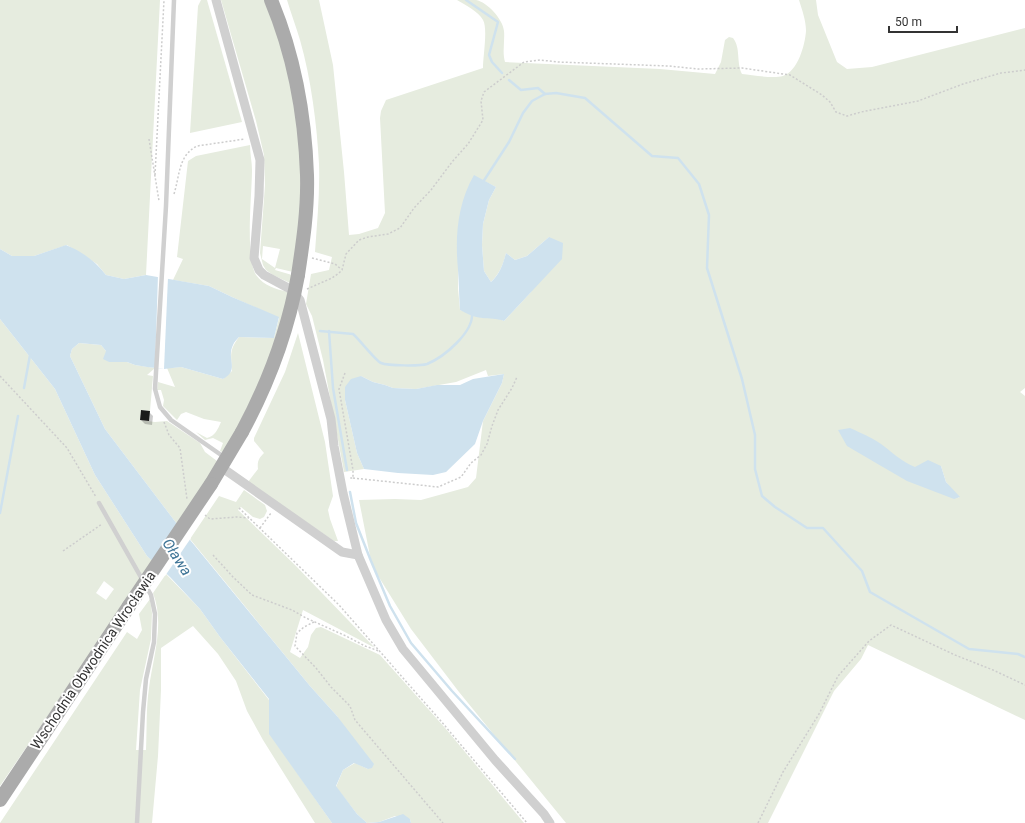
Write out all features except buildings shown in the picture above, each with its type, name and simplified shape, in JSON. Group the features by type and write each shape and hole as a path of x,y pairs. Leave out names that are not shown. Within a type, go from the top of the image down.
{"main road":[{"name":"Wschodnia Obwodnica Wrocławia","path":"0,800 224,463 255,409 271,371 284,334 293,302 298,275 304,233 307,176 298,94 288,50 272,0"}],"street":[{"path":"216,0 260,160 260,196 254,258 259,270 264,275 286,286 296,294 300,300 331,419 334,446 347,514 358,555 386,620 404,649 495,760 544,814 550,823"},
{"path":"224,463 277,505 342,552 358,555"}],"lane":[{"path":"174,0 166,206 155,389 160,407 171,420 224,463"},
{"path":"100,503 151,595 155,614 154,642 146,679 143,712 137,823"}],"path":[{"path":"155,179 164,0"},
{"path":"296,294 332,278 342,270 346,254 359,240 388,234 400,228 414,208 431,190 468,144 483,120 481,101 484,92 524,62 540,60 668,66 698,69 742,68 790,75 822,95 830,102 836,112 848,116 918,101 963,84 1001,73 1025,70"},
{"path":"149,139 159,202 166,206 171,202 183,159 192,149 197,146 254,137"},
{"path":"310,257 335,264 342,270"},
{"path":"345,373 339,388 354,470"},
{"path":"0,376 67,448 100,503"},
{"path":"353,478 438,487 461,477 472,463 481,455 487,444 498,410 517,377"},
{"path":"164,412 164,424 169,435 180,448 186,498 191,502"},
{"path":"260,528 277,505"},
{"path":"239,508 339,605 440,720 527,823"},
{"path":"201,511 210,519 237,517 249,518"},
{"path":"63,551 108,519"},
{"path":"213,555 252,595 292,610 314,622 380,652"},
{"path":"314,622 304,627 297,633 295,646 350,706 355,720 443,823"},
{"path":"758,823 783,772 819,714 838,676 869,641 891,625 955,655 1025,685"}],"shaded area":[{"path":"0,0 160,0 146,275 124,279 106,275 97,264 67,245 34,256 12,256 0,249"},
{"path":"201,0 207,0 242,122 190,133 198,6"},
{"path":"221,0 266,0 290,78 297,119 300,149 301,180 299,224 293,272 276,268 275,270 292,275 290,283 266,270 263,265 260,253 265,185 264,155 256,121","holes":["263,246 280,249 275,268 262,259"]},
{"path":"287,0 319,0 333,65 349,235 359,234 378,228 385,213 380,118 381,111 386,100 483,68 485,30 483,20 475,11 457,0 480,1 498,16 504,31 505,62 660,69 715,74 721,62 725,40 729,37 733,38 737,46 739,65 742,74 769,77 779,77 788,73 793,69 800,57 806,27 799,0 816,0 818,15 837,62 847,69 872,67 1025,28 1025,388 1020,392 1025,396 1025,720 868,645 861,659 834,691 768,823 566,823 459,692 411,629 372,566 359,500 421,500 468,487 476,478 483,421 502,383 504,374 488,376 486,370 456,382 416,389 393,388 373,382 361,376 345,400 357,453 364,469 344,472 323,360 312,316 306,304 311,274 329,270 332,257 315,252 319,186 317,134 307,70 300,40","holes":["484,181 496,187 489,200 483,224 482,245 484,271 491,282 501,269 506,253 515,260 527,256 549,237 531,292 504,321 497,318 483,318 460,310 458,272","838,430 880,444 901,461 915,468 941,466 946,482 959,498"]},
{"path":"250,145 252,170 250,240 253,266 259,279 270,286 288,292 288,298 268,362 226,450 222,452 220,451 223,443 213,438 205,440 196,432 207,438 210,437 216,432 221,422 204,419 186,412 181,414 177,420 163,406 164,400 161,390 157,390 158,382 175,387 167,368 181,367 223,379 232,371 231,353 239,337 274,338 279,318 209,286 173,280 183,259 177,257 188,161 196,156"},
{"path":"0,319 55,389 95,475 147,556 153,561 0,786","holes":["104,581 114,589 106,600 96,593"]},
{"path":"298,333 325,442 333,496 328,510 338,541 334,541 248,482 258,469 259,460 264,453 254,441 254,438 285,372"},
{"path":"79,343 101,345 106,351 109,362 127,362 135,365 155,368 147,375 153,376 150,411 141,410 140,420 155,422 167,421 200,443 205,452 217,461 217,465 177,524 105,429 70,356 72,349"},
{"path":"244,490 265,505 267,511 264,517 260,519 253,517 241,507 238,510 295,565 375,648 303,610 290,652 300,658 308,647 311,635 316,628 321,627 380,655 446,729 524,823 411,823 410,819 395,816 379,822 367,823 357,814 336,787 343,770 355,763 368,769 337,716 310,686 190,539 219,496 236,502"},
{"path":"166,574 200,609 269,700 270,734 332,823 315,823 263,740 247,711 236,681 218,654 193,626 161,648 158,756 152,823 0,823 127,632 137,639 142,630 139,614 150,599 152,613 151,639 140,690 136,750 146,750 148,696 158,629 158,617 153,593"}],"water":[{"path":"474,175 496,187 489,200 483,224 482,245 484,271 491,282 499,272 506,253 515,260 527,256 549,237 563,243 562,259 504,321 476,317 460,310 457,258 458,221 468,186"},
{"name":"Oława","path":"66,245 88,257 98,265 106,275 124,279 146,275 209,286 279,317 274,338 239,337 236,340 231,350 231,372 223,379 181,367 164,369 135,365 127,362 109,362 103,359 106,351 101,345 79,343 72,349 70,356 105,429 177,524 310,686 337,716 374,764 372,768 368,769 354,763 343,770 336,786 357,814 367,823 332,823 269,734 269,699 200,609 170,577 147,556 95,475 55,389 0,319 0,249 12,256 34,256"},
{"path":"504,374 502,383 483,421 475,444 446,472 433,475 364,469 357,453 345,400 345,387 351,379 361,376 373,382 393,388 416,389 437,385 460,385 473,379"},
{"path":"850,428 866,435 910,465 915,467 928,460 941,466 946,482 960,497 954,499 907,481 847,446 838,430"},
{"path":"403,814 410,819 411,823 368,823 379,822"}],"pier":[{"path":"158,275 168,277 164,369 155,368"},
{"path":"178,523 191,538 165,576 152,563"}],"waterway":[{"path":"466,0 498,22 489,55 492,62 502,73"},
{"path":"509,80 521,90 538,88 545,94"},
{"path":"483,182 509,142 523,113 532,101 545,94 556,93 585,98 652,156 678,158 699,184 709,215 707,268 742,379 755,435 755,469 762,496 775,507 807,528 823,528 862,571 870,592 969,649 1018,654 1025,657"},
{"path":"320,331 353,334 381,363 397,365 424,365 434,361 457,343 468,328 472,313"},
{"path":"329,331 333,388 347,470"},
{"path":"24,388 30,355"},
{"path":"0,513 18,416"},
{"path":"350,492 356,523 371,561 390,606 411,643 452,691 515,759"}]}
